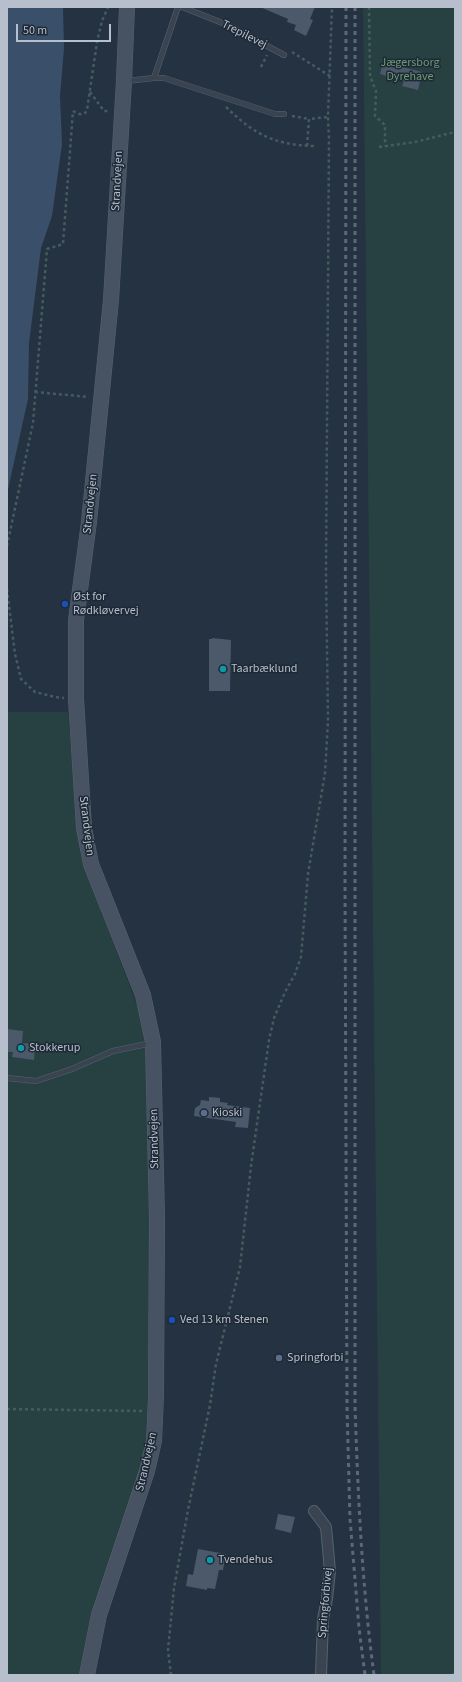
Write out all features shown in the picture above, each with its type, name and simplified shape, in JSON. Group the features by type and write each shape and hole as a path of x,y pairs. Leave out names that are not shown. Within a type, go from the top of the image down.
{"main road":[{"name":"Strandvejen","path":"87,1675 99,1615 147,1471 154,1441 156,1411 158,1218 153,1042 143,995 91,864 84,828 76,698 76,620 89,522 111,300 127,7"}],"street":[{"name":"Springforbivej","path":"314,1511 326,1527 330,1571 323,1619 321,1675"}],"lane":[{"path":"154,78 178,7"},
{"name":"Trepilevej","path":"182,7 230,26 284,55"},
{"path":"124,81 164,78 275,114 284,114"},
{"path":"7,1078 36,1081 72,1069 113,1051 153,1042"}],"path":[{"path":"7,546 33,423 47,248 63,244 73,111 78,114 86,112 99,35 102,21 108,7"},
{"path":"171,1675 168,1650 174,1588 188,1510 210,1405 216,1364 240,1267 251,1166 269,1040 274,1018 285,992 295,974 301,957 308,874 325,773 328,721 326,564 330,139 328,117 332,7"},
{"path":"369,7 370,76 376,91 375,116 385,125 385,146"},
{"path":"261,67 270,48"},
{"path":"292,51 330,76"},
{"path":"89,91 104,111"},
{"path":"214,94 240,121 260,134 285,144 314,146"},
{"path":"284,114 309,119 328,117"},
{"path":"307,146 309,119"},
{"path":"379,147 416,142 446,133 455,132"},
{"path":"35,392 102,398"},
{"path":"7,589 15,654 21,679 35,692 55,697 76,698"},
{"path":"7,1409 156,1411"}],"green space":[{"name":"Jægersborg Dyrehave","path":"363,7 455,7 455,1675 381,1675"},
{"path":"7,712 68,712 78,830 97,900 151,1042 153,1196 146,1449 83,1675 7,1675"}],"water":[{"path":"7,7 63,7 64,48 60,96 62,144 52,216 41,248 29,343 28,399 7,494"}],"building":[{"path":"260,7 315,7 310,19 313,20 306,36 294,30 296,25 287,22 288,19"},
{"path":"383,62 422,72 418,90 402,86 404,81 380,74"},
{"name":"Taarbæklund","path":"209,639 231,640 230,691 209,691"},
{"name":"Stokkerup","path":"7,1029 23,1031 22,1043 35,1044 34,1060 12,1057 13,1052 7,1052"},
{"path":"209,1097 220,1098 220,1102 228,1103 227,1105 250,1108 248,1128 235,1127 236,1122 194,1116 195,1108 200,1105 201,1100 209,1101"},
{"path":"278,1514 295,1517 291,1533 275,1529"},
{"path":"198,1549 226,1554 223,1570 219,1570 215,1589 207,1588 207,1590 186,1586 188,1574 193,1575"}],"railway":[{"path":"346,7 345,886 347,1407 350,1519 359,1628 365,1675"},
{"path":"355,7 355,1406 361,1541 366,1608 374,1675"}],"place":[{"name":"Øst for Rødkløvervej","path":"65,604"},
{"name":"Taarbæklund","path":"223,669"},
{"name":"Stokkerup","path":"21,1048"},
{"name":"Kioski","path":"204,1113"},
{"name":"Ved 13 km Stenen","path":"172,1320"},
{"name":"Springforbi","path":"279,1358"},
{"name":"Tvendehus","path":"210,1560"}]}
